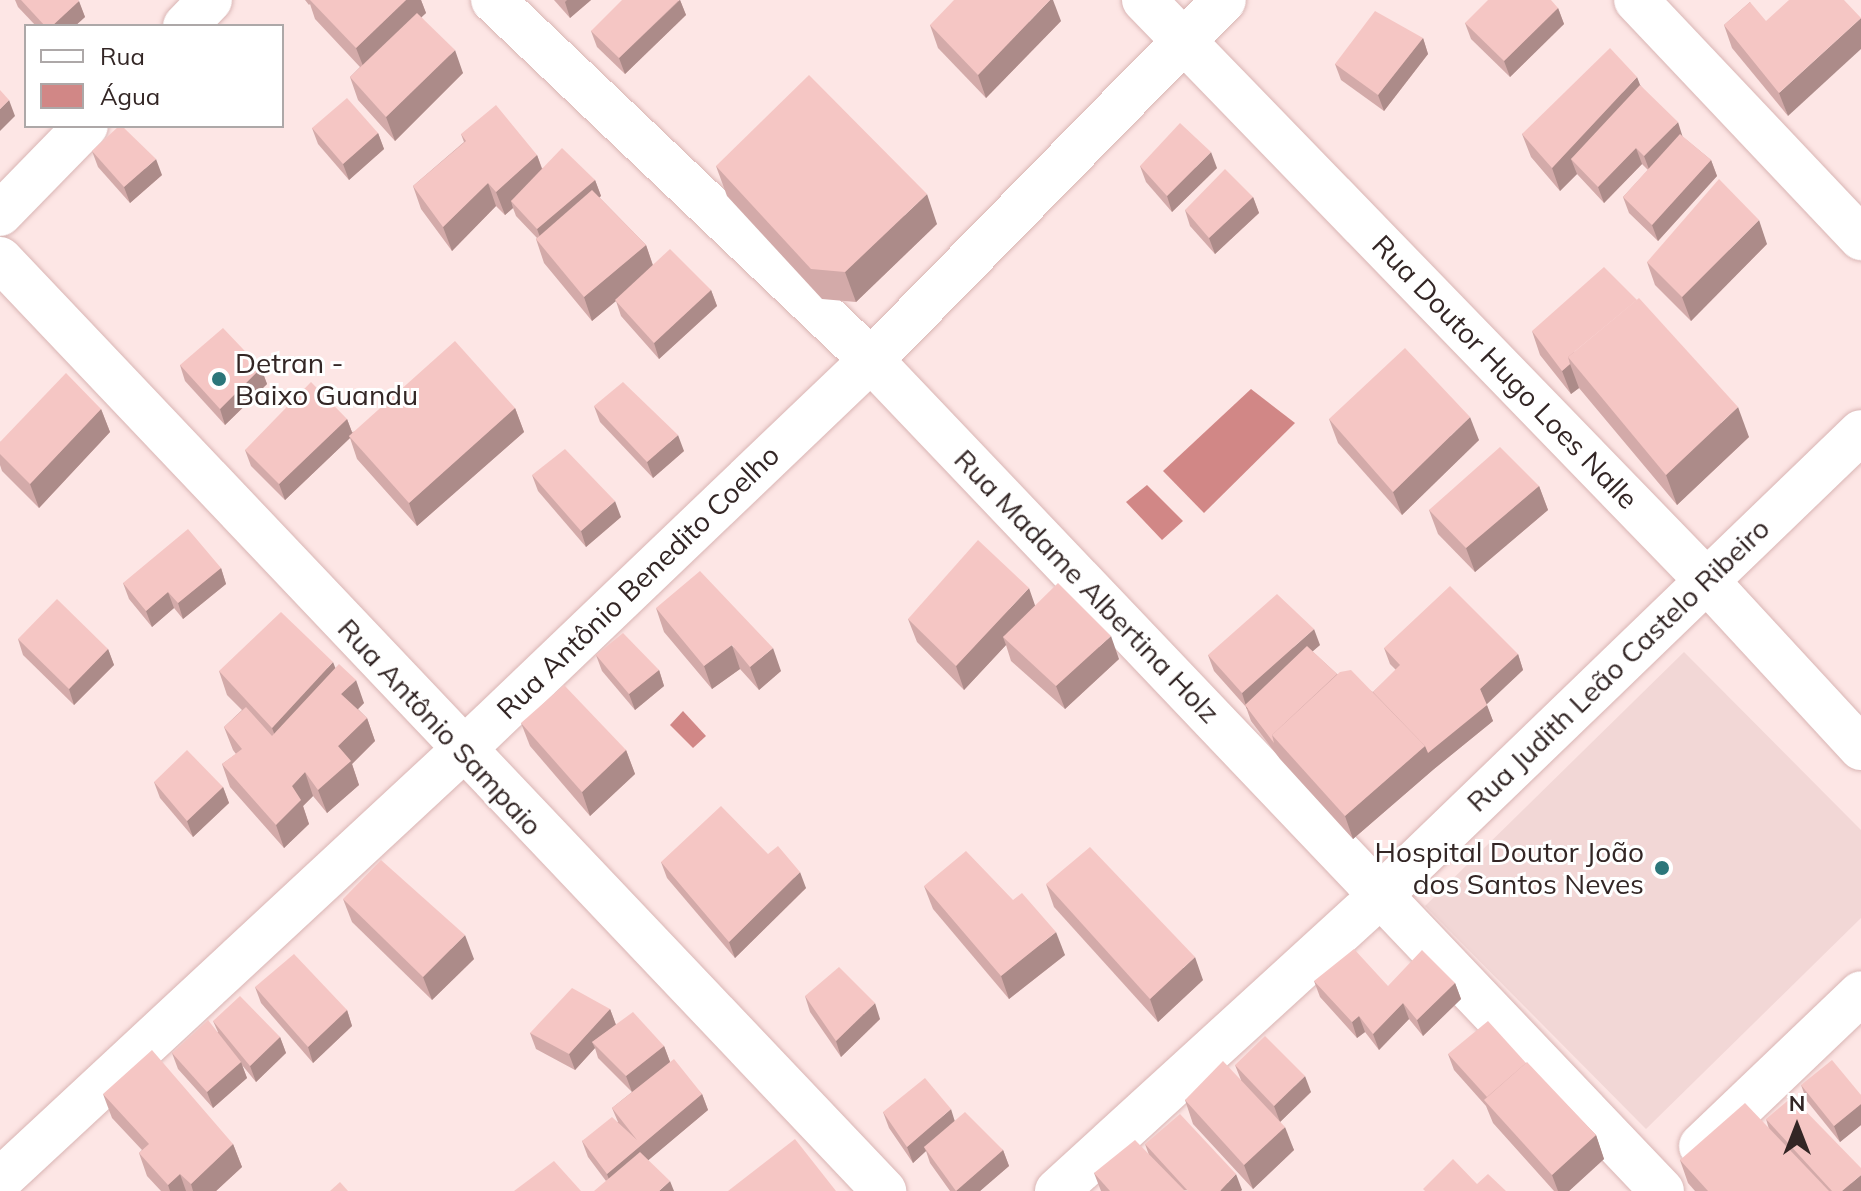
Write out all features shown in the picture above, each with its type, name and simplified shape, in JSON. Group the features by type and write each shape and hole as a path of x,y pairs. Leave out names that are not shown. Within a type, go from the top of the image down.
{"street":[{"path":"187,24 210,0"},
{"name":"Rua Madame Albertina Holz","path":"493,0 871,360 1382,894 1658,1190"},
{"name":"Rua Doutor Hugo Loes Nalle","path":"1144,0 1705,579 1861,748"},
{"name":"Rua Antônio Benedito Coelho","path":"0,1180 462,751 871,360 1182,39 1224,0"},
{"path":"1636,0 1861,238"},
{"path":"0,214 84,128"},
{"name":"Rua Antônio Sampaio","path":"0,259 462,751 884,1191"},
{"name":"Rua Judith Leão Castelo Ribeiro","path":"1057,1191 1382,894 1705,579 1861,432"},
{"path":"1658,1190 1861,993"}],"shaded area":[{"name":"Hospital Doutor João dos Santos Neves","path":"1684,652 1861,830 1861,918 1646,1129 1425,906"}],"water":[{"path":"1251,389 1295,423 1204,513 1163,471"},
{"path":"1147,485 1183,521 1162,540 1126,502"},
{"path":"683,711 706,736 693,748 670,725"}],"building":[{"path":"21,0 79,1 54,24 43,24"},
{"path":"310,0 406,0 356,48"},
{"path":"622,0 679,0 619,58 591,31"},
{"path":"954,0 1050,0 978,75 930,25"},
{"path":"1488,0 1551,0 1558,8 1504,61 1465,23"},
{"path":"1789,0 1844,0 1861,18 1779,93 1724,25 1750,2 1766,21"},
{"path":"1375,11 1423,38 1378,95 1335,64"},
{"path":"417,13 455,50 386,117 350,77"},
{"path":"1610,48 1637,77 1552,168 1522,134"},
{"path":"809,75 927,194 845,272 811,269 716,166"},
{"path":"1640,85 1678,122 1644,156 1636,148 1598,187 1571,159"},
{"path":"0,90 9,100 0,109"},
{"path":"347,98 378,133 343,164 312,128"},
{"path":"496,105 537,155 496,192 488,183 443,227 413,186 466,141 461,134"},
{"path":"1180,123 1211,152 1167,196 1140,166"},
{"path":"117,128 124,128 156,159 124,187 92,151"},
{"path":"1680,134 1711,160 1652,225 1623,197"},
{"path":"562,148 595,180 537,229 511,201"},
{"path":"1225,169 1253,197 1209,238 1185,210"},
{"path":"1719,179 1759,220 1682,297 1647,262"},
{"path":"592,190 646,245 584,297 536,239"},
{"path":"670,249 711,290 654,343 615,300"},
{"path":"1604,267 1637,300 1568,357 1570,364 1562,371 1532,331"},
{"path":"1639,298 1738,407 1666,475 1568,357"},
{"path":"223,328 261,368 220,409 180,365"},
{"path":"455,341 515,408 409,503 349,436"},
{"path":"1405,348 1470,417 1393,492 1329,419"},
{"path":"66,373 101,409 30,484 0,454 0,442"},
{"path":"311,382 347,419 279,484 245,450"},
{"path":"623,382 678,435 647,462 594,406"},
{"path":"1500,447 1539,486 1466,548 1429,510"},
{"path":"565,449 615,501 581,531 532,475"},
{"path":"188,529 221,568 178,603 168,592 146,611 123,583"},
{"path":"978,540 1029,588 956,666 908,619"},
{"path":"700,571 773,648 750,667 732,645 704,666 656,608"},
{"path":"1058,583 1111,636 1056,686 1003,637"},
{"path":"1450,586 1518,654 1480,689 1487,705 1428,753 1425,746 1373,692 1400,665 1384,648"},
{"path":"1277,594 1314,629 1242,693 1208,655"},
{"path":"57,599 108,649 69,689 18,639"},
{"path":"281,612 333,662 272,728 219,671"},
{"path":"623,633 659,670 629,694 596,655"},
{"path":"1307,646 1337,674 1272,735 1274,743 1245,705"},
{"path":"339,664 356,680 341,694 367,718 338,746 351,761 318,790 305,772 292,786 301,800 276,825 222,764 242,749 224,727 246,707 272,736"},
{"path":"1351,670 1425,746 1345,816 1272,735 1340,672"},
{"path":"564,685 626,750 582,792 521,723"},
{"path":"187,750 223,787 187,821 154,782"},
{"path":"721,806 768,854 778,846 800,872 729,942 661,862"},
{"path":"1090,847 1195,957 1150,999 1046,884"},
{"path":"966,851 1013,900 1022,893 1056,932 1001,976 924,886"},
{"path":"381,860 465,935 423,977 343,899"},
{"path":"1354,949 1388,986 1422,950 1455,983 1417,1020 1403,1003 1373,1034 1359,1016 1352,1022 1314,981"},
{"path":"294,954 347,1010 308,1047 255,987"},
{"path":"839,967 875,1003 836,1041 805,996"},
{"path":"572,988 610,1009 569,1054 530,1033"},
{"path":"240,996 280,1037 250,1066 213,1021"},
{"path":"633,1012 664,1046 626,1076 592,1042"},
{"path":"208,1020 241,1062 207,1092 172,1053"},
{"path":"1488,1021 1526,1063 1487,1097 1448,1054"},
{"path":"1265,1036 1305,1076 1274,1106 1235,1065"},
{"path":"152,1050 233,1144 191,1184 180,1174 168,1185 139,1153 149,1144 103,1094"},
{"path":"674,1059 702,1094 607,1174 582,1141 612,1117 637,1140 612,1108"},
{"path":"1832,1060 1861,1095 1861,1104 1834,1126 1801,1085"},
{"path":"1223,1061 1285,1127 1244,1165 1185,1100"},
{"path":"1527,1062 1596,1135 1552,1175 1484,1100"},
{"path":"925,1078 951,1109 907,1147 883,1112"},
{"path":"1792,1097 1861,1168 1861,1175 1842,1191 1832,1191 1766,1119"},
{"path":"1745,1103 1829,1191 1708,1191 1680,1160"},
{"path":"965,1112 1003,1150 956,1191 924,1147"},
{"path":"1180,1114 1236,1174 1220,1191 1188,1191 1145,1144"},
{"path":"795,1139 836,1191 728,1191"},
{"path":"1135,1140 1185,1191 1110,1191 1094,1173"},
{"path":"640,1152 670,1181 659,1191 594,1191"},
{"path":"1453,1159 1477,1184 1488,1174 1506,1191 1425,1191 1423,1189"},
{"path":"554,1161 581,1191 514,1191"},
{"path":"340,1182 348,1191 330,1191"}],"place":[{"name":"Detran - Baixo Guandu","path":"219,379"},
{"name":"Hospital Doutor João dos Santos Neves","path":"1662,868"}]}
